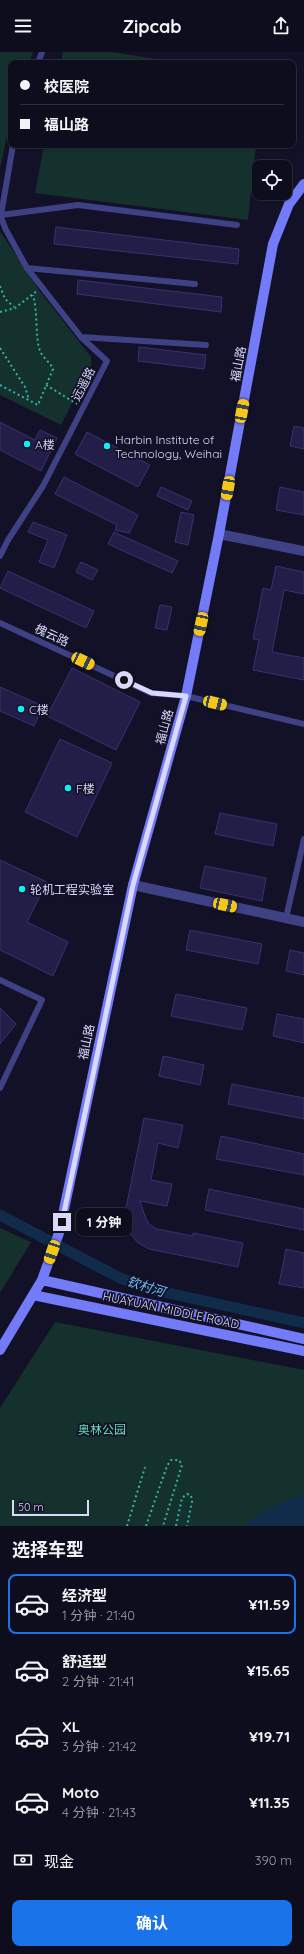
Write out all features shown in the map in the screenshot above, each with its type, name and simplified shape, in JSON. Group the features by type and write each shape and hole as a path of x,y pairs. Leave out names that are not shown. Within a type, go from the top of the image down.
{"main road":[{"name":"福山路","path":"0,1350 42,1280 59,1233 133,885 186,696 220,534 273,244 289,204 304,184"},
{"name":"HUAYUAN MIDDLE ROAD","path":"42,1280 304,1338"},
{"name":"HUAYUAN MIDDLE ROAD","path":"33,1295 304,1351"}],"street":[{"path":"220,534 304,551"},
{"path":"133,885 304,922"}],"lane":[{"path":"12,148 1,215 78,205 237,225"},
{"name":"远遥路","path":"0,556 8,540 43,486 107,361 81,337 27,268 6,230 1,215"},
{"path":"27,268 195,284"},
{"path":"81,337 206,345"},
{"name":"槐云路","path":"0,622 152,693 186,696 304,724"},
{"path":"286,918 304,839"},
{"path":"0,980 42,1000 0,1088"}],"path":[{"path":"0,286 5,298 14,307"},
{"path":"0,312 14,307 33,295 41,287"},
{"path":"0,385 38,405 52,369 50,362 40,351 36,307 33,295"},
{"path":"0,348 25,387 29,400"},
{"path":"46,385 83,408"},
{"path":"146,1526 167,1466 171,1460 179,1460 182,1465 163,1526"},
{"path":"127,1526 145,1467"},
{"path":"176,1526 182,1498 187,1494 191,1495 192,1502 187,1526"}],"green space":[{"path":"0,52 33,52 30,60 8,60 8,131 0,169"},
{"path":"63,52 112,52 161,60 62,60"},
{"path":"43,148 256,148 254,160 252,160 252,183 248,220 35,193"},
{"path":"0,231 39,290 91,357 91,365 61,425 0,395"},
{"path":"0,1228 31,1242 0,1293"},
{"name":"奥林公园","path":"55,1322 304,1370 304,1526 0,1526 0,1408"}],"water":[{"path":"304,1494 304,1526 250,1526 248,1522 270,1508"}],"building":[{"path":"56,227 239,249 238,264 54,244"},
{"path":"78,280 222,297 221,312 77,294"},
{"path":"139,347 206,355 204,369 138,361"},
{"name":"A楼","path":"0,422 35,440 40,430 57,438 41,471 0,450"},
{"path":"294,426 304,428 304,449 290,446"},
{"path":"87,432 150,465 138,487 75,454"},
{"path":"64,477 138,515 129,533 115,530 117,525 55,494"},
{"path":"161,487 192,501 188,510 157,496"},
{"path":"280,487 304,492 304,515 276,510"},
{"path":"181,512 194,515 188,545 175,542"},
{"path":"33,522 67,535 54,568 39,562 48,540 28,532"},
{"path":"114,532 178,561 172,573 108,544"},
{"path":"81,562 98,570 92,580 76,572"},
{"path":"276,566 304,572 304,594 284,590 272,652 304,658 304,680 253,670 259,640 253,639 263,588 271,590"},
{"path":"8,571 94,611 86,628 0,588"},
{"path":"160,605 172,607 167,630 155,628"},
{"path":"72,668 140,702 116,750 47,716"},
{"name":"C楼","path":"0,687 43,706 34,726 0,711"},
{"name":"F楼","path":"60,739 112,763 77,837 25,812"},
{"path":"220,813 277,824 273,846 215,834"},
{"path":"0,860 47,882 27,922 68,942 53,976 0,950"},
{"path":"205,866 266,878 262,901 200,888"},
{"path":"190,930 262,944 258,964 186,950"},
{"path":"290,950 304,953 304,975 286,971"},
{"path":"176,994 247,1008 242,1030 171,1016"},
{"path":"0,1008 16,1024 0,1044"},
{"path":"277,1014 304,1019 304,1043 273,1036"},
{"path":"163,1056 204,1065 200,1085 159,1076"},
{"path":"232,1084 304,1098 304,1119 228,1104"},
{"path":"144,1118 183,1125 178,1148 158,1143 151,1180 172,1184 167,1206 140,1201 146,1219 150,1225 157,1229 193,1236 193,1233 243,1243 238,1267 149,1249 137,1242 130,1233 126,1223 125,1213"},
{"path":"221,1136 304,1154 304,1175 216,1159"},
{"path":"209,1189 304,1209 304,1230 205,1210"},
{"path":"286,1249 304,1253 304,1288 279,1284"}],"waterway":[{"name":"钦村河","path":"0,1215 120,1278 150,1289 304,1323"}],"place":[{"name":"A楼","path":"27,444"},
{"name":"Harbin Institute of Technology, Weihai","path":"107,446"},
{"name":"C楼","path":"21,709"},
{"name":"F楼","path":"68,788"},
{"name":"轮机工程实验室","path":"22,889"}],"route":[{"path":"62,1222 133,885 186,696 152,693 124,680"}]}
